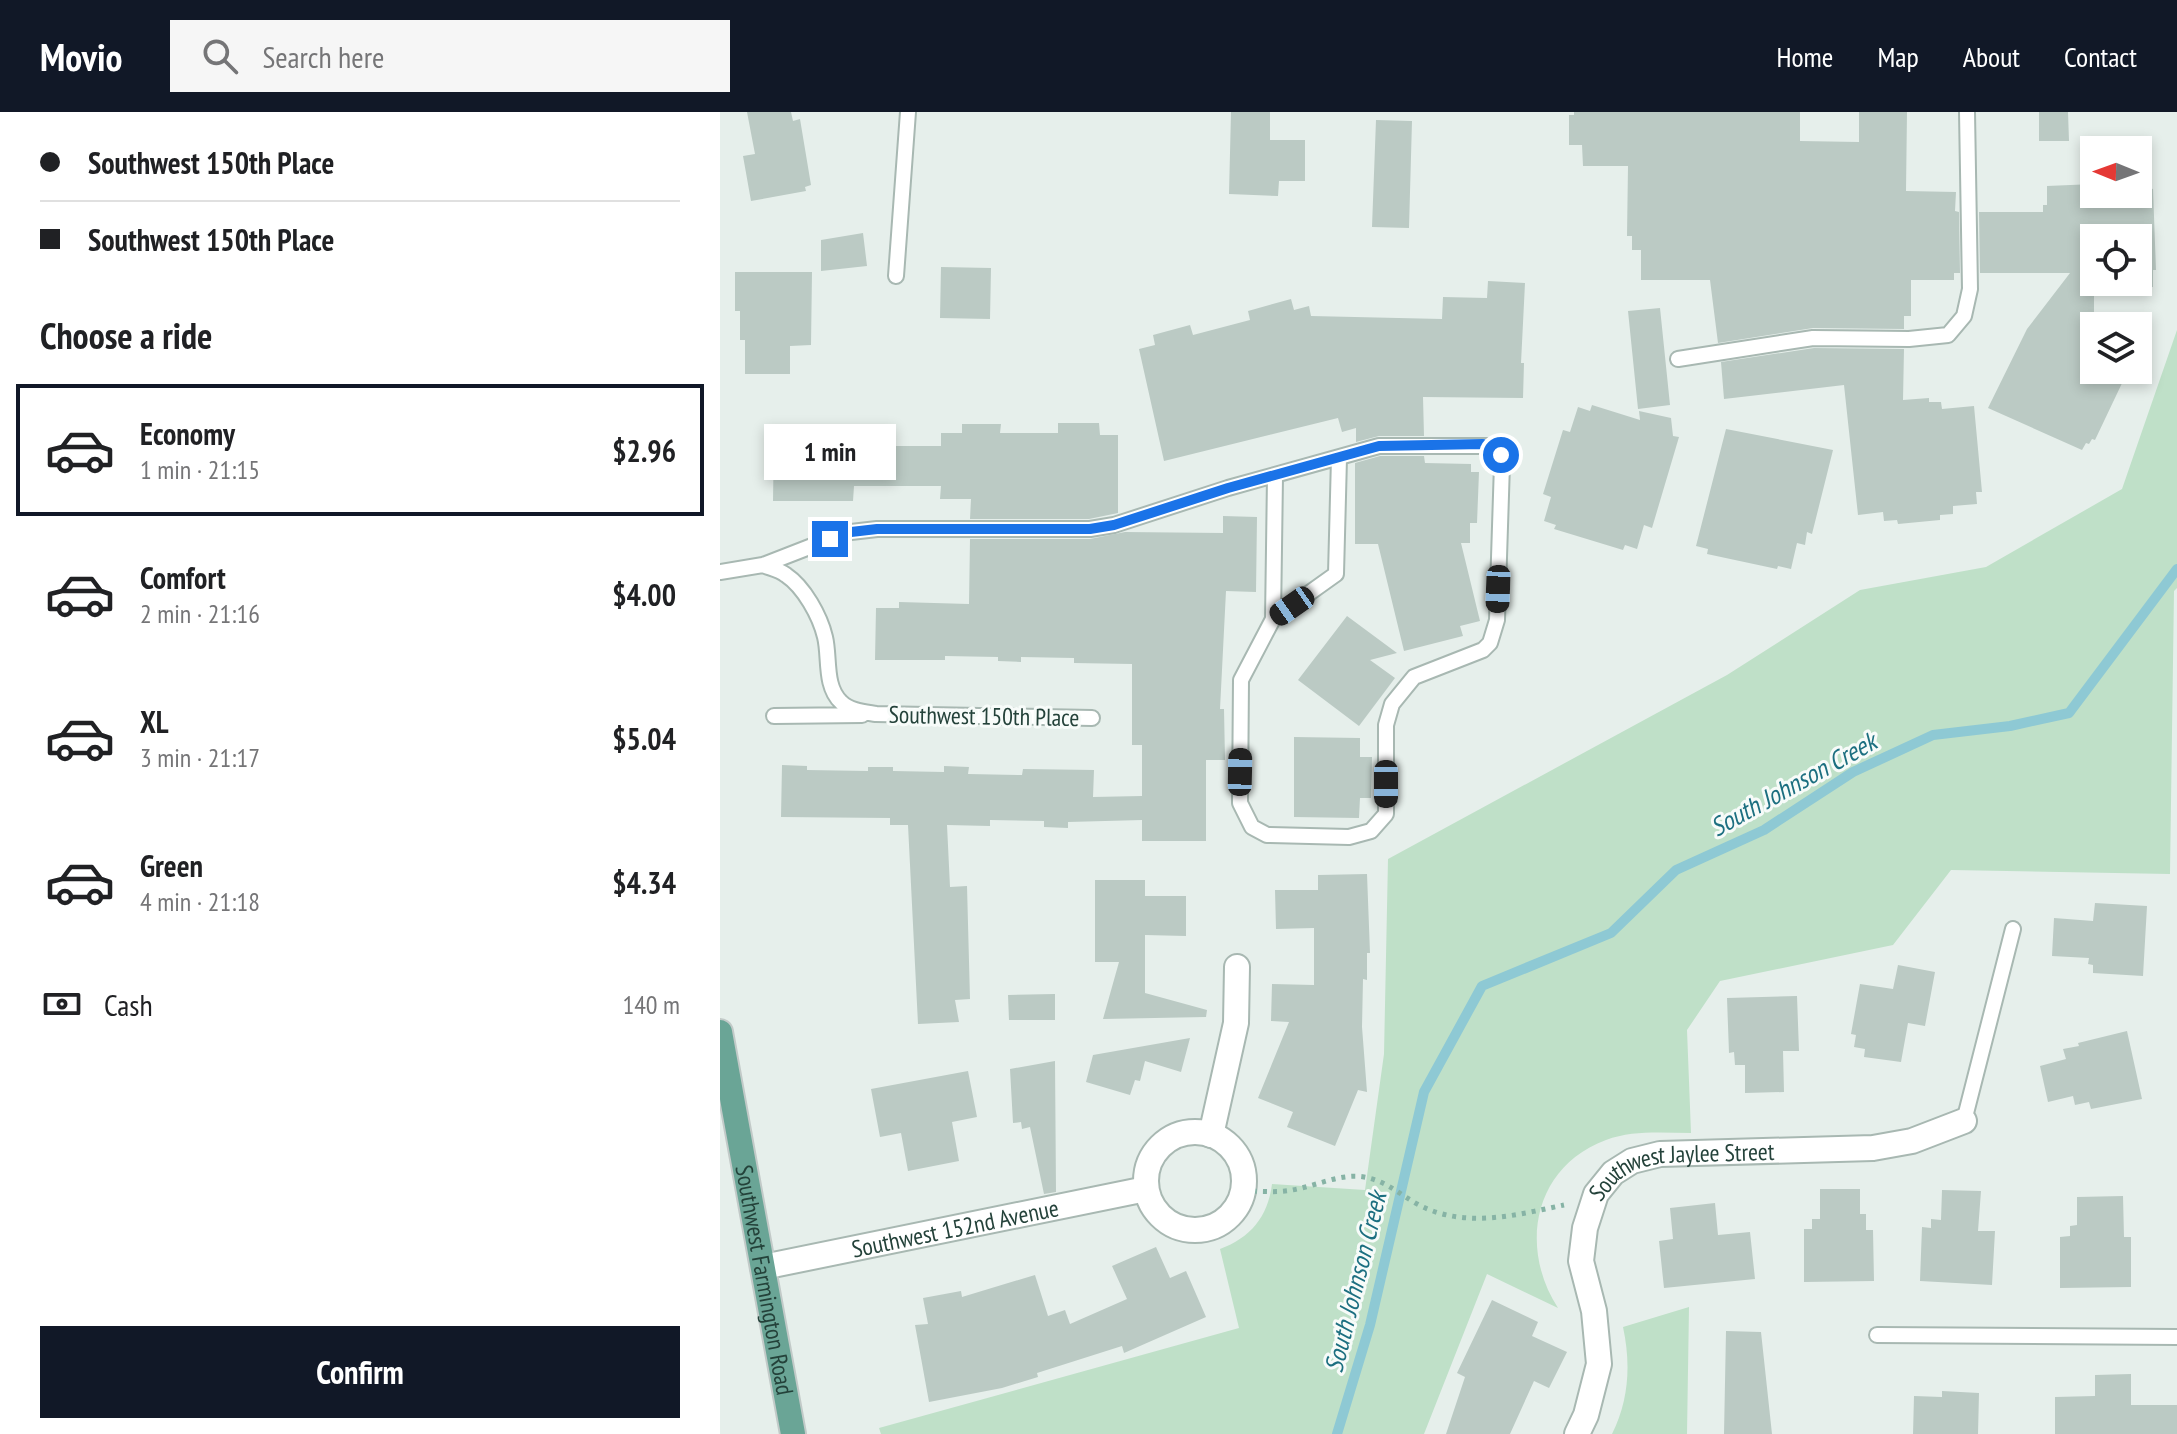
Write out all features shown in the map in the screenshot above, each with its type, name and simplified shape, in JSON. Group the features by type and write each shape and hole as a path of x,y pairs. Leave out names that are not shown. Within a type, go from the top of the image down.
{"main road":[{"name":"Southwest Farmington Road","path":"720,1032 793,1434"}],"street":[{"path":"1211,1135 1236,1023 1237,967"},
{"name":"Southwest Jaylee Street","path":"1577,1434 1586,1415 1599,1364 1594,1311 1581,1261 1585,1228 1596,1194 1613,1173 1632,1161 1660,1154 1873,1148 1912,1141 1964,1121"},
{"path":"1186,1133 1211,1135 1237,1156 1244,1179 1239,1201 1226,1219 1216,1225 1194,1230 1172,1224 1149,1200 1146,1189 1149,1164 1163,1143 1186,1133"},
{"name":"Southwest 152nd Avenue","path":"763,1267 1146,1189"}],"lane":[{"path":"896,276 908,112"},
{"path":"1678,359 1813,338 1909,339 1948,335 1964,316 1970,289 1967,112"},
{"path":"720,572 763,565 851,532 877,529 1090,529 1114,525 1228,488 1275,477 1339,458 1391,445 1483,444 1497,449 1502,464 1494,633 1483,650 1414,677 1392,704 1386,725 1386,814 1371,831 1349,837 1267,835 1252,827 1240,803 1241,680 1273,619 1336,574 1339,458"},
{"path":"1273,619 1275,477"},
{"name":"Southwest 150th Place","path":"763,565 785,573 799,585 811,605 825,636 831,685 840,702 855,711 876,714"},
{"name":"Southwest 150th Place","path":"774,716 876,714 1092,718"},
{"path":"1964,1121 2013,929"},
{"path":"1877,1335 2177,1337"}],"path":[{"path":"1243,1191 1288,1191 1345,1176 1385,1183 1417,1204 1463,1218 1497,1218 1562,1205 1593,1204"}],"green space":[{"path":"2177,330 2177,588 2174,591 2170,874 1951,870 1893,945 1720,981 1687,1030 1691,1133 1616,1137 1581,1153 1562,1169 1548,1189 1540,1212 1537,1236 1546,1285 1558,1308 1487,1274 1424,1434 881,1434 879,1428 1239,1328 1220,1249 1240,1239 1256,1225 1266,1207 1272,1184 1365,1190 1384,1054 1388,859 1727,675 1860,590 1986,567 2122,489"},
{"path":"1689,1307 1687,1434 1612,1434 1622,1408 1627,1382 1623,1327"}],"building":[{"path":"747,112 791,112 793,121 800,119 811,185 805,187 806,191 751,201 743,156 755,154"},
{"path":"1231,112 1270,112 1270,140 1305,140 1305,181 1279,181 1278,196 1229,194"},
{"path":"1574,112 1800,112 1800,141 1859,142 1859,112 1907,112 1906,191 1956,192 1960,273 1954,273 1954,280 1911,280 1911,316 1904,316 1904,329 1813,328 1718,343 1710,280 1641,280 1641,250 1632,250 1632,236 1627,236 1628,166 1583,166 1582,145 1569,145 1569,115 1574,115"},
{"path":"2039,112 2068,112 2069,141 2039,141"},
{"path":"1376,120 1412,121 1409,228 1372,227"},
{"path":"2080,185 2080,208 2152,208 2153,189 2156,270 2153,270 2153,287 2152,224 2080,224 2080,296 2094,296 2094,312 2080,312 2080,384 2122,384 2095,440 2086,443 2082,450 1988,408 2027,329 2070,273 1980,273 1979,212 2043,212 2043,205 2047,205 2047,186"},
{"path":"863,233 867,266 821,271 821,240"},
{"path":"941,267 991,268 990,319 940,318"},
{"path":"735,272 812,272 811,345 790,346 790,374 745,374 745,340 740,340 740,311 735,311"},
{"path":"1488,281 1525,283 1521,363 1524,363 1523,398 1423,397 1424,436 1379,436 1356,442 1356,428 1342,432 1338,418 1164,461 1139,349 1155,345 1153,335 1190,325 1193,335 1250,320 1248,311 1291,299 1294,310 1309,306 1311,316 1442,319 1443,297 1487,298"},
{"path":"1660,308 1670,405 1638,409 1628,311"},
{"path":"1814,348 1904,349 1903,400 1929,398 1929,402 1941,402 1942,409 1974,406 1982,492 1976,492 1977,504 1953,506 1953,514 1940,515 1940,520 1898,524 1897,520 1884,521 1883,512 1858,515 1844,385 1724,399 1721,362"},
{"path":"1592,405 1640,420 1639,411 1671,418 1673,436 1679,437 1652,528 1644,525 1637,549 1625,545 1623,550 1554,529 1556,525 1544,521 1551,497 1543,494 1563,430 1570,432 1578,407 1590,411"},
{"path":"1058,423 1099,423 1100,435 1118,435 1118,513 1089,519 970,519 971,499 940,499 941,486 854,486 853,501 773,501 774,435 795,435 795,426 833,426 833,435 853,435 854,446 941,446 941,433 962,433 962,424 1001,424 1000,433 1058,433"},
{"path":"1726,429 1833,450 1812,534 1807,532 1805,545 1797,543 1791,569 1778,566 1777,569 1707,554 1708,549 1696,546"},
{"path":"1380,456 1424,456 1425,463 1471,464 1471,472 1479,472 1477,523 1470,523 1470,543 1461,543 1480,621 1460,626 1463,636 1404,651 1378,544 1355,544 1355,463"},
{"path":"1223,516 1257,517 1256,592 1226,591 1220,709 1224,709 1225,760 1206,760 1206,841 1142,841 1142,820 1068,822 1068,828 1044,827 1044,821 990,820 990,826 947,825 950,887 967,886 970,999 955,1000 959,1022 918,1024 908,825 890,825 890,818 781,817 782,765 807,766 807,770 868,771 868,767 893,767 893,771 944,772 944,766 969,767 968,774 1022,775 1023,769 1094,770 1093,797 1142,796 1142,745 1132,745 1132,664 1074,663 1074,658 1021,657 1021,662 998,661 998,657 945,656 945,660 875,660 876,608 899,608 899,602 969,604 970,539 1090,539 1125,532 1223,533"},
{"path":"1347,616 1397,653 1370,660 1395,678 1359,726 1298,680"},
{"path":"1294,737 1360,738 1360,757 1372,757 1371,798 1360,798 1359,818 1294,817"},
{"path":"1367,874 1370,953 1367,953 1367,980 1363,979 1362,1027 1367,1092 1358,1090 1335,1146 1287,1127 1293,1112 1258,1098 1289,1022 1271,1021 1272,984 1314,985 1314,928 1276,929 1275,890 1318,890 1318,875"},
{"path":"1095,880 1145,880 1145,896 1186,896 1186,936 1145,935 1145,993 1207,1010 1206,1017 1103,1019 1119,962 1095,962"},
{"path":"2095,903 2147,906 2143,976 2093,973 2093,965 2088,964 2089,958 2052,956 2054,918 2093,921"},
{"path":"1898,965 1935,972 1925,1026 1908,1023 1901,1062 1864,1057 1865,1049 1854,1047 1856,1035 1851,1034 1860,984 1893,989"},
{"path":"1055,994 1055,1020 1009,1020 1008,995"},
{"path":"1797,996 1799,1051 1783,1051 1784,1092 1745,1093 1745,1065 1735,1065 1734,1052 1729,1053 1727,998"},
{"path":"2127,1031 2142,1099 2091,1109 2089,1102 2075,1105 2073,1096 2048,1102 2040,1066 2066,1059 2063,1049"},
{"path":"1190,1038 1181,1072 1145,1061 1140,1081 1135,1080 1130,1095 1086,1082 1093,1055"},
{"path":"1055,1061 1056,1192 1044,1194 1030,1127 1022,1129 1021,1122 1013,1123 1010,1069"},
{"path":"968,1071 977,1117 952,1122 959,1161 908,1171 901,1133 880,1137 871,1089"},
{"path":"1820,1189 1860,1189 1860,1214 1866,1214 1866,1230 1873,1230 1874,1281 1804,1282 1804,1229 1812,1229 1812,1219 1820,1219"},
{"path":"1942,1190 1981,1191 1978,1231 1995,1231 1992,1285 1920,1281 1922,1227 1931,1228 1931,1219 1941,1220"},
{"path":"2123,1196 2124,1237 2131,1237 2131,1287 2060,1288 2060,1237 2070,1236 2070,1226 2077,1225 2077,1197"},
{"path":"1715,1203 1718,1235 1750,1232 1755,1279 1664,1288 1659,1241 1673,1239 1670,1208"},
{"path":"1156,1247 1170,1278 1186,1271 1206,1317 1124,1353 1122,1346 1037,1373 1038,1377 1002,1388 929,1402 915,1325 928,1324 923,1298 961,1291 962,1297 1035,1275 1048,1316 1065,1310 1070,1324 1127,1299 1112,1266"},
{"path":"1492,1300 1538,1322 1532,1336 1567,1352 1549,1388 1534,1381 1510,1434 1446,1434 1465,1377 1457,1373"},
{"path":"1726,1331 1761,1332 1772,1434 1724,1434"},
{"path":"2131,1374 2131,1405 2177,1405 2177,1434 2055,1434 2055,1397 2095,1396 2095,1375"},
{"path":"1942,1391 1979,1393 1978,1434 1913,1434 1914,1396 1942,1397"}],"waterway":[{"name":"South Johnson Creek","path":"1337,1434 1370,1325 1424,1092 1482,986 1611,933 1676,870 1764,830 1853,772 1933,735 2010,726 2069,713 2177,569"}],"route":[{"path":"830,539 851,532 877,529 1090,529 1114,525 1228,488 1379,446 1483,444 1497,449 1501,455"}]}
